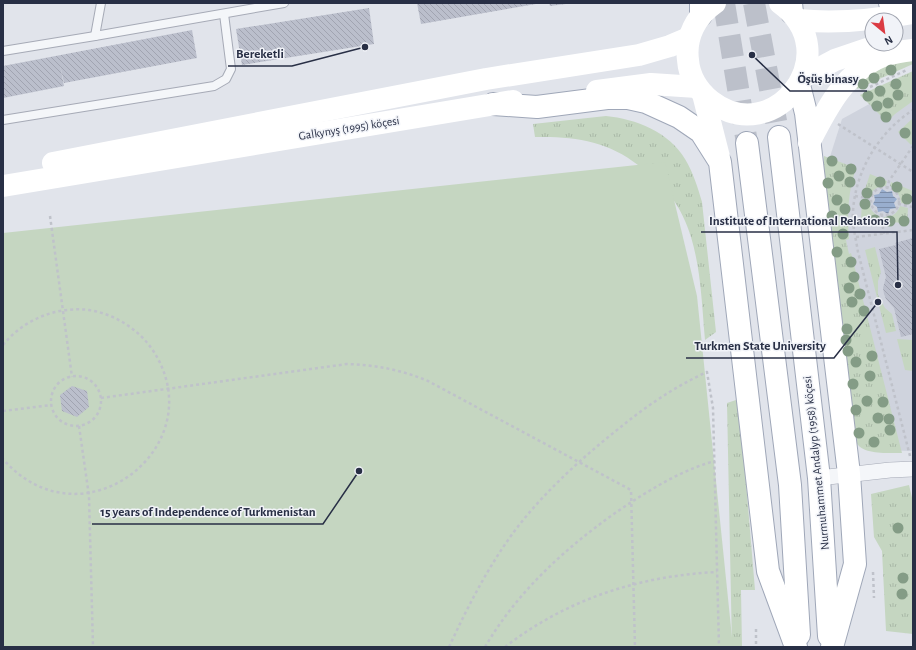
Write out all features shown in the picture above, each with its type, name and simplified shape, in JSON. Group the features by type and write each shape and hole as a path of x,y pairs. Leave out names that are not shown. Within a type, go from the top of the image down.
{"main road":[{"path":"890,3 897,3"},
{"path":"706,7 692,30 689,38 688,64 693,80 700,91 716,105 732,112 749,114 766,111 781,104 794,92 801,81 808,52 805,35 790,10"},
{"path":"790,10 836,22 913,13"},
{"name":"Galkynyş (1995) köçesi","path":"3,172 486,79 639,55 670,46 689,38"},
{"path":"801,81 835,60 864,50"},
{"path":"809,143 823,115 837,93 852,77 883,56 913,50"},
{"path":"801,81 849,474 855,564 831,647"},
{"name":"Galkynyş (1995) köçesi","path":"3,186 493,104 651,84 700,91"},
{"path":"700,91 720,162 768,571 798,647"},
{"path":"493,104 537,107 607,98 628,98 646,102 679,117 701,132 720,162"},
{"name":"Nurmuhammet Andalyp (1958) köçesi","path":"779,137 820,478 831,647"},
{"path":"747,143 790,485 798,647"}],"street":[{"path":"820,478 890,470 913,469"}],"lane":[{"path":"95,36 101,3"},
{"path":"3,51 284,3"},
{"path":"3,120 214,86 226,79 231,69 224,14"}],"path":[{"path":"865,89 913,68"},
{"path":"909,454 853,220 855,196 864,169 875,147 898,121 913,110"},
{"path":"834,127 839,118"},
{"path":"836,122 913,172"},
{"path":"887,188 889,181 913,146"},
{"path":"882,188 887,188 893,190 899,198 897,209 888,215 877,214 871,205 873,194 882,188"},
{"path":"855,196 872,199"},
{"path":"898,204 913,207"},
{"path":"882,214 884,234"},
{"path":"50,216 72,376"},
{"path":"856,237 913,230"},
{"path":"3,345 15,333 32,320 63,310 84,310 115,318 134,330 149,345 155,354 164,373 168,405 165,426 157,446 151,455 137,471 119,483 99,491 67,494 46,490 27,480 3,459"},
{"path":"101,398 347,364 385,367 415,376 439,386 578,463 632,490 635,647"},
{"path":"449,647 464,614 492,564 512,535 542,499 578,463 613,433 674,389 706,372 713,408 719,647"},
{"path":"72,376 80,376 88,379 94,384 101,398 101,405 98,413 87,424 79,426 72,426 64,423 58,418 51,404 54,389 59,383 72,376"},
{"path":"3,411 51,404"},
{"path":"79,426 89,493 93,647"},
{"path":"485,647 503,618 519,599 553,563 589,533 609,517 665,482 701,464 714,461"},
{"path":"873,571 874,598"},
{"path":"505,647 537,625 565,610 595,597 634,584 674,575 717,572"},
{"path":"756,629 756,647"}],"shaded area":[{"path":"913,80 913,451 871,450 827,166 842,119"}],"green space":[{"path":"913,56 913,64 857,89 856,86 861,81 888,64"},
{"path":"913,71 913,101 887,122 860,95"},
{"path":"606,116 629,120 651,128 661,134 678,150 690,169 702,202 716,332 705,340 701,288 694,250 683,216 668,193 641,167 615,150 602,145 576,139 535,137 533,124"},
{"path":"913,118 913,143 911,145 898,132"},
{"path":"824,156 856,168 851,186 849,204 849,239 846,240 849,254 851,253 902,453 870,451 859,446 856,442 823,169"},
{"path":"665,162 697,296 733,647 3,647 3,233"},
{"path":"870,174 887,181 886,186 876,188 870,196 863,195"},
{"path":"891,182 913,191 908,204 901,203 898,193 890,186"},
{"path":"862,199 869,201 872,210 880,217 879,222 861,221"},
{"path":"900,206 908,208 907,223 884,222 884,217 894,214"},
{"path":"875,247 881,272 878,281 878,295 885,308 892,314 896,331 886,333 865,250"},
{"path":"897,339 913,340 913,371 905,370"},
{"path":"739,399 755,590 741,590 742,647 732,647 727,403"},
{"path":"909,485 913,502 913,634 886,631 882,551 874,537 871,494"}],"water":[{"path":"882,189 887,192 892,191 893,196 897,199 894,203 896,208 890,209 888,214 883,211 878,212 877,207 873,204 875,200 874,195 879,194"}],"building":[{"path":"417,3 536,3 536,4 421,24"},
{"path":"549,3 565,3 566,4 550,6"},
{"path":"369,8 374,44 242,65 236,29"},
{"path":"192,30 197,58 64,83 60,65 64,86 3,98 3,66"},
{"path":"913,238 913,334 901,337 894,308 886,299 884,294 883,288 886,277 879,249 896,245 895,243"},
{"path":"72,386 87,391 89,407 77,417 62,411 60,395"}],"tunnel":[{"path":"724,3 747,143"},
{"path":"754,3 779,137"}],"place":[{"name":"Bereketli","path":"365,47"},
{"name":"Öşüş binasy","path":"752,55"},
{"name":"Institute of International Relations","path":"898,285"},
{"name":"Turkmen State University","path":"878,302"},
{"name":"15 years of Independence of Turkmenistan","path":"359,471"}]}
